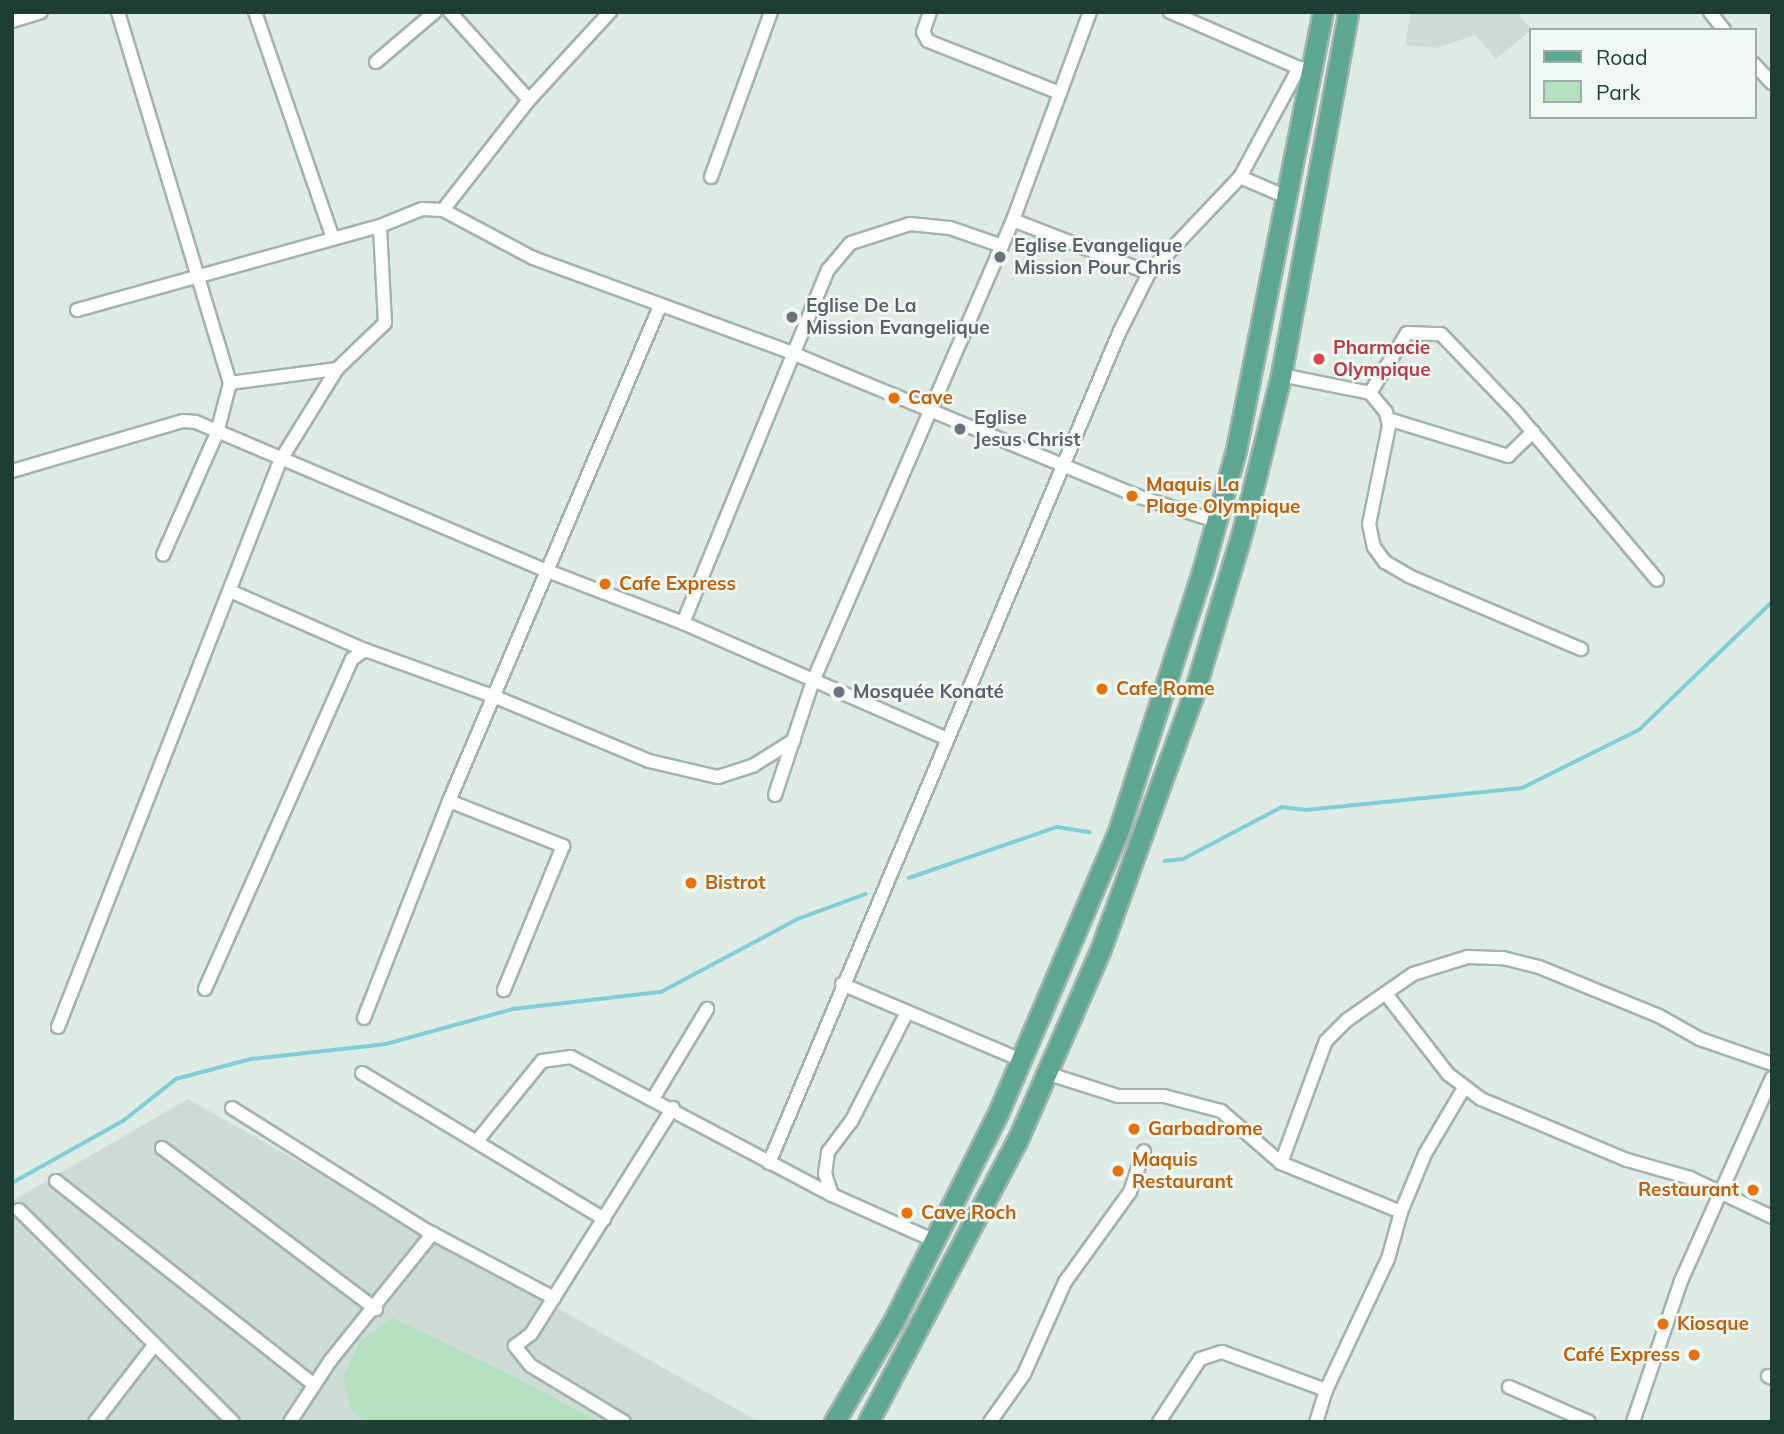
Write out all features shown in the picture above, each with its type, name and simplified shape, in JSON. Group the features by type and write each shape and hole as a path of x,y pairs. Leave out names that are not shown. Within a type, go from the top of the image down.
{"main road":[{"path":"834,1422 935,1241 1023,1061 1119,830 1236,450 1289,198 1306,69 1323,12"},
{"path":"868,1422 964,1247 1046,1073 1100,951 1188,709 1242,529 1280,375 1348,12"}],"street":[{"path":"12,21 41,12"},
{"path":"118,12 230,383 217,433 163,555"},
{"path":"255,12 333,238"},
{"path":"376,62 435,12"},
{"path":"450,12 529,100"},
{"path":"443,210 529,100 610,12"},
{"path":"711,177 771,12"},
{"path":"930,12 923,32 928,41 1060,93"},
{"path":"775,795 813,681 1013,220 1090,12"},
{"path":"769,1163 944,738 1061,465 1149,273 1240,177 1306,69 1170,12"},
{"path":"1710,12 1722,28"},
{"path":"1756,66 1772,83"},
{"path":"1240,177 1289,198"},
{"path":"77,310 380,226 422,209 443,210 533,258 792,353 1140,497 1216,521"},
{"path":"1013,220 1149,273"},
{"path":"683,623 828,270 851,243 910,224 950,228 1002,246"},
{"path":"58,1027 232,593 281,461 337,369 385,323 380,226"},
{"path":"364,1018 449,801 545,570 660,306"},
{"path":"1370,393 1407,333 1438,333 1533,432 1657,580"},
{"path":"230,383 337,369"},
{"path":"1280,375 1370,393 1388,419 1388,444 1369,524 1374,547 1385,562 1409,576 1581,649"},
{"path":"1388,419 1508,456 1533,432"},
{"path":"12,471 183,421 545,570 683,623 944,738"},
{"path":"232,593 365,650 493,696 649,761 718,777 754,765 794,740"},
{"path":"205,989 352,659 365,650"},
{"path":"449,801 563,846 504,989"},
{"path":"1281,1163 1326,1041 1347,1020 1413,974 1468,957 1503,958 1539,967 1659,1016 1700,1039 1772,1064"},
{"path":"842,984 1023,1061"},
{"path":"1386,994 1464,1087 1508,1113 1628,1160 1690,1178 1720,1196 1772,1217"},
{"path":"654,1097 707,1009"},
{"path":"832,1195 825,1174 828,1152 851,1122 907,1012"},
{"path":"477,1142 532,1072 556,1056 590,1063 769,1163 832,1195 935,1241"},
{"path":"362,1073 604,1219"},
{"path":"1046,1073 1118,1096 1164,1096 1221,1111 1281,1163 1401,1212"},
{"path":"1633,1422 1681,1281 1772,1078"},
{"path":"1316,1422 1326,1390 1388,1259 1401,1212 1425,1154 1464,1087"},
{"path":"232,1108 433,1233 554,1298"},
{"path":"625,1422 531,1366 514,1346 531,1334 673,1108"},
{"path":"162,1148 376,1310"},
{"path":"990,1422 1024,1374 1065,1282 1130,1192 1144,1151"},
{"path":"56,1181 314,1384"},
{"path":"19,1210 233,1422"},
{"path":"290,1422 314,1384 376,1310 433,1233"},
{"path":"95,1422 155,1344"},
{"path":"1159,1422 1200,1359 1214,1353 1232,1354 1326,1390"},
{"path":"1508,1387 1589,1422"}],"shaded area":[{"path":"1410,12 1521,12 1519,17 1531,28 1496,59 1475,35 1436,48 1406,45"},
{"path":"188,1099 759,1422 599,1422 575,1409 351,1409 364,1422 12,1422 12,1201"}],"green space":[{"path":"393,1318 515,1377 599,1422 364,1422 351,1409 343,1377 360,1341"}],"waterway":[{"path":"1165,861 1183,859 1282,807 1306,810 1522,788 1639,730 1772,602"},
{"path":"909,878 1057,827 1090,832"},
{"path":"12,1183 123,1121 176,1079 251,1059 386,1044 513,1009 661,992 798,919 866,894"}],"place":[{"name":"Eglise Evangelique Mission Pour Chris","path":"1000,257"},
{"name":"Eglise De La Mission Evangelique","path":"792,317"},
{"name":"Pharmacie Olympique","path":"1319,359"},
{"name":"Cave","path":"894,398"},
{"name":"Eglise Jesus Christ","path":"960,429"},
{"name":"Maquis La Plage Olympique","path":"1132,496"},
{"name":"Cafe Express","path":"605,584"},
{"name":"Cafe Rome","path":"1102,689"},
{"name":"Mosquée Konaté","path":"839,692"},
{"name":"Bistrot","path":"691,883"},
{"name":"Garbadrome","path":"1134,1129"},
{"name":"Maquis Restaurant","path":"1118,1171"},
{"name":"Restaurant","path":"1753,1190"},
{"name":"Cave Roch","path":"907,1213"},
{"name":"Kiosque","path":"1663,1324"},
{"name":"Café Express","path":"1694,1355"}]}
